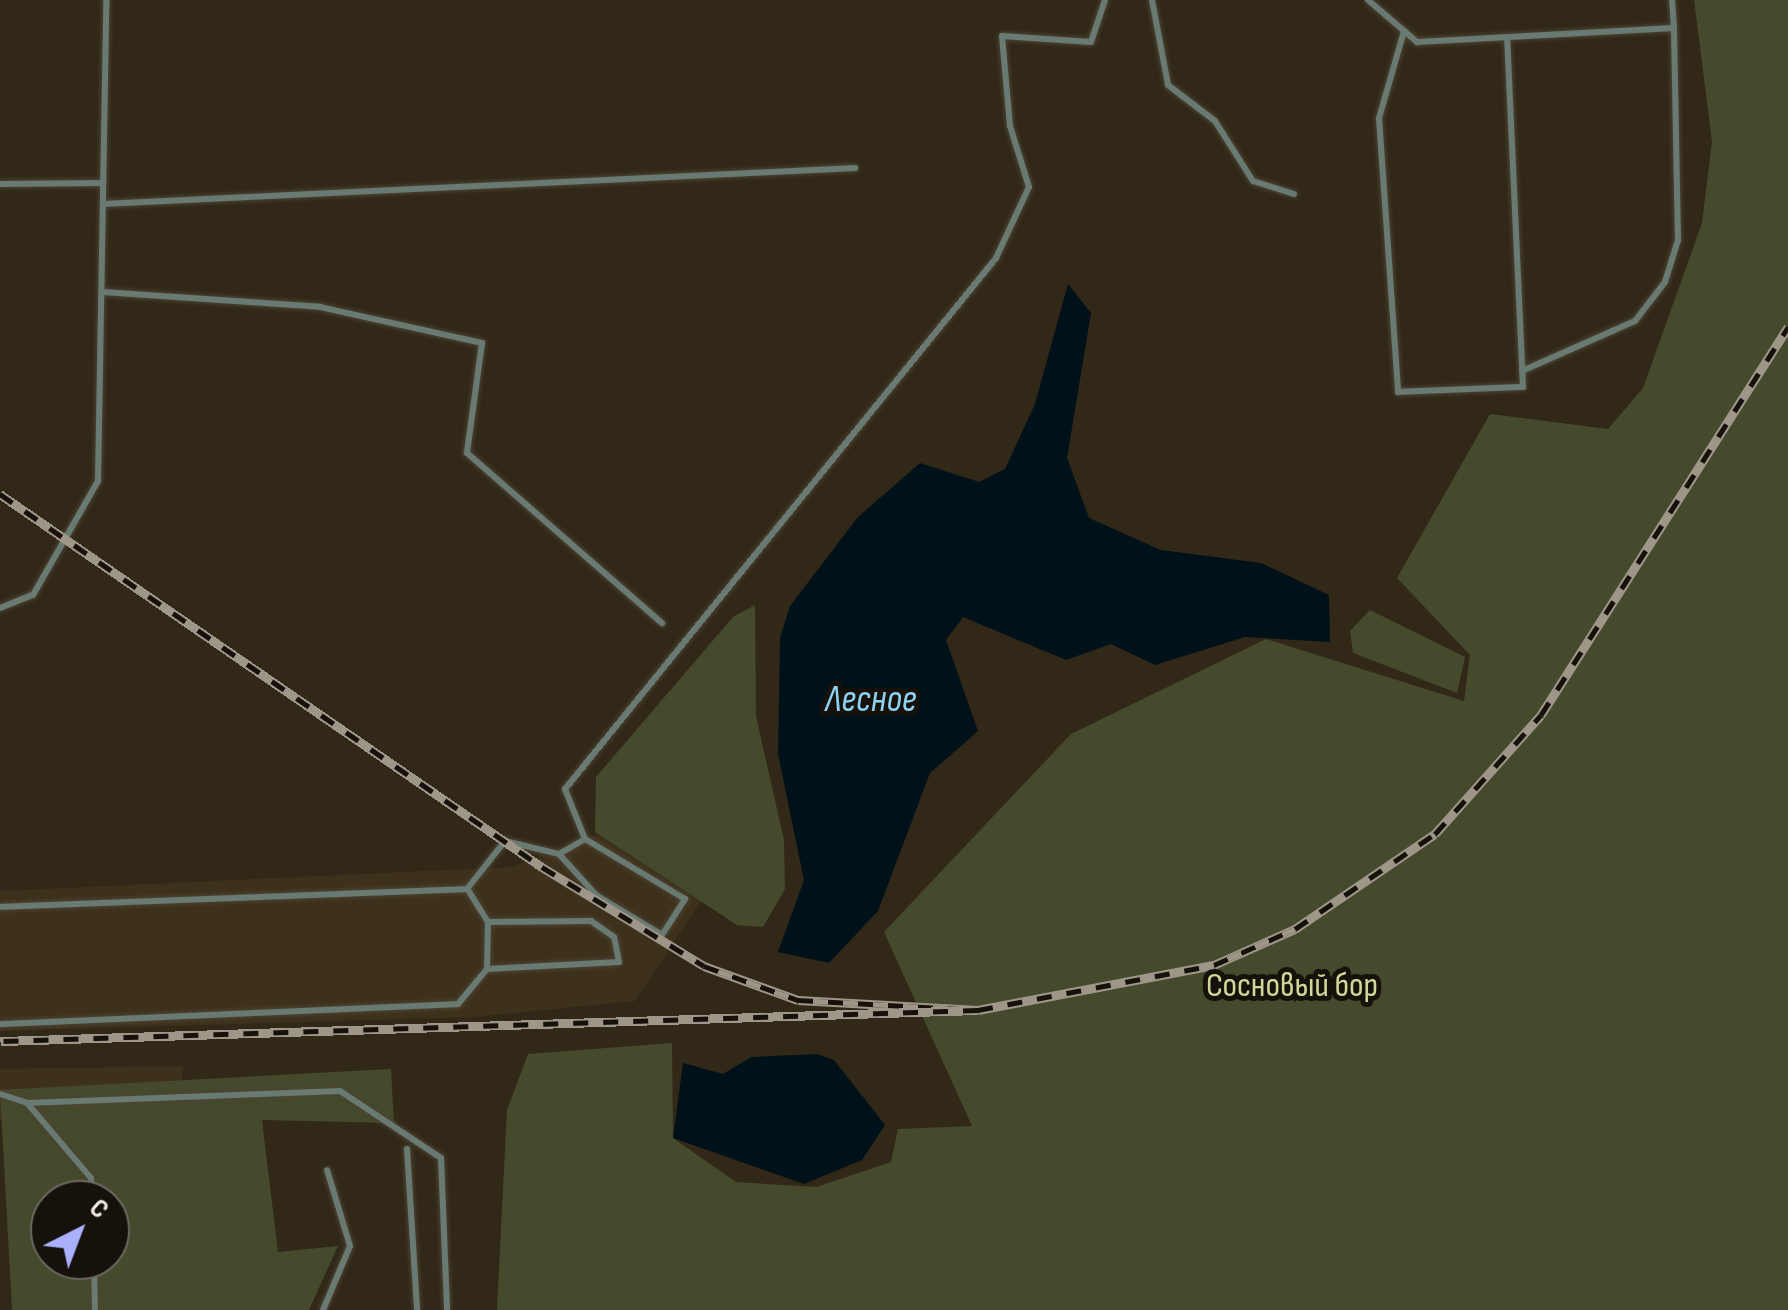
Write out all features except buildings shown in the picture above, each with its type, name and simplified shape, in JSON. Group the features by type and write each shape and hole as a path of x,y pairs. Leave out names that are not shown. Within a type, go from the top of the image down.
{"lane":[{"path":"0,608 33,595 98,481 106,0"},
{"path":"0,907 467,889 505,842 559,854 596,895 662,935 685,899 586,839 565,790 996,258 1029,187 1010,126 1002,36 1091,42 1105,0"},
{"path":"1152,0 1168,85 1215,121 1253,181 1294,194"},
{"path":"1368,0 1417,42 1674,28"},
{"path":"1522,371 1635,321 1665,282 1678,240 1672,0"},
{"path":"1404,31 1379,118 1398,392 1522,387 1507,37"},
{"path":"103,204 855,168"},
{"path":"0,184 104,183"},
{"path":"102,292 320,308 482,344 467,453 662,624"},
{"path":"559,854 586,839"},
{"path":"0,1024 458,1004 487,969 488,922 467,889"},
{"path":"487,969 620,962 614,937 591,921 488,922"},
{"path":"0,1094 27,1104 340,1091 381,1111 441,1158 447,1310"},
{"path":"27,1104 91,1180"},
{"path":"407,1149 417,1310"},
{"path":"323,1310 350,1246 327,1170"},
{"path":"94,1280 95,1310"}],"shaded area":[{"path":"615,828 701,901 635,1001 476,1017 0,1031 0,891 512,867"},
{"path":"183,1066 179,1124 130,1221 130,1180 83,1180 0,1119 0,1069"}],"green space":[{"name":"Сосновый бор","path":"1694,0 1788,0 1788,1310 497,1310 507,1110 528,1054 672,1043 673,1138 736,1182 816,1187 891,1162 898,1129 972,1126 884,932 1071,734 1266,639 1464,701 1470,655 1397,578 1490,414 1608,429 1643,388 1702,223 1712,142"},
{"path":"755,605 756,716 784,840 785,889 763,927 737,925 595,832 596,777 733,617"},
{"path":"1370,610 1465,657 1457,693 1353,653 1350,631"},
{"path":"391,1069 394,1123 262,1120 278,1252 338,1246 309,1310 12,1310 0,1090"}],"water":[{"name":"Лесное","path":"1068,284 1091,313 1067,458 1089,518 1161,550 1261,563 1329,595 1330,642 1245,637 1155,665 1111,644 1066,660 963,617 946,640 978,731 930,773 878,911 829,963 778,952 804,880 778,754 780,638 790,606 858,517 920,463 979,482 1005,469 1035,404"},
{"path":"817,1054 834,1060 885,1125 862,1160 804,1184 673,1138 683,1063 723,1074 751,1057"}],"railway":[{"path":"978,1010 1214,965 1295,929 1435,834 1541,715 1788,327"},
{"path":"0,494 542,867 704,966 798,1000 978,1010 0,1041"}]}
